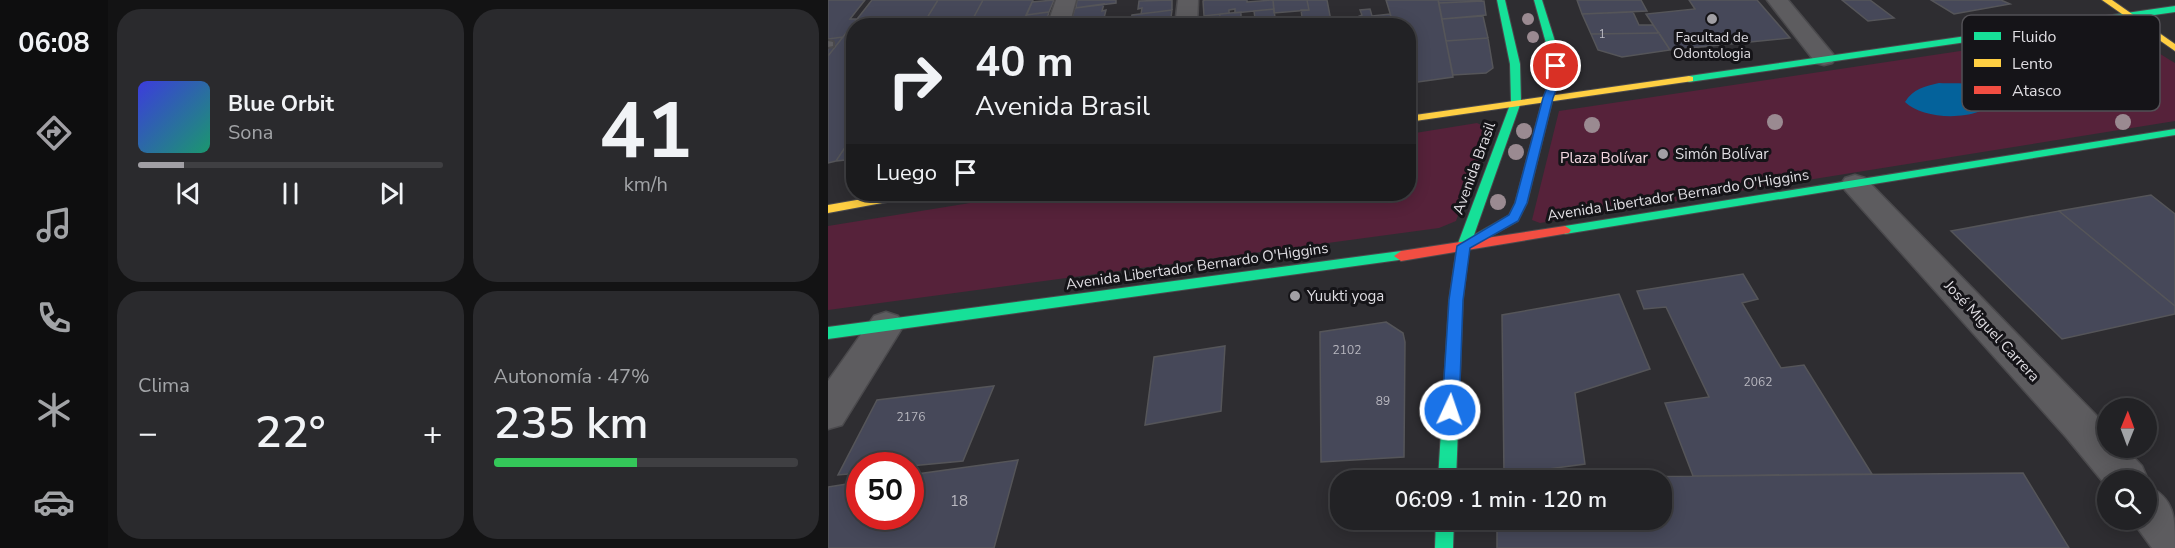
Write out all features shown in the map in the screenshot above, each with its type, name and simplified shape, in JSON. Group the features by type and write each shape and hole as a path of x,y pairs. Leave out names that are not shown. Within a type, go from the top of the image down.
{"main road":[{"name":"Avenida Brasil","path":"1448,470 1456,300 1463,246 1516,102 1515,64 1502,0"},
{"path":"1463,246 1514,218 1521,203 1548,98 1557,75 1538,0"},
{"path":"2106,0 2130,15 2175,9"},
{"path":"2160,37 2175,48"},
{"path":"1416,118 1962,39"},
{"name":"Avenida Libertador Bernardo O'Higgins","path":"828,333 1463,246 2175,132"},
{"path":"828,209 871,201"},
{"path":"1443,548 1444,530"}],"street":[{"path":"1060,18 1066,0"},
{"path":"1187,18 1188,0"},
{"path":"1777,0 1824,58"},
{"name":"José Miguel Carrera","path":"1855,184 2080,425 2118,470"},
{"path":"828,413 886,325"},
{"path":"2157,519 2175,543"}],"green space":[{"name":"Plaza Bolívar","path":"1962,51 1962,111 2160,111 2160,54 2175,63 2175,121 1540,223 1532,220 1559,111"},
{"path":"1477,123 1490,129 1456,221 1439,228 828,310 828,226 982,201 1416,201 1416,133"}],"water":[{"path":"1939,83 1962,83 1962,111 1979,111 1967,115 1939,115 1925,113 1905,102 1916,91"}],"building":[{"path":"828,0 865,0 851,18 846,18 846,33 843,37 828,39"},
{"path":"872,0 938,0 927,18 858,18"},
{"path":"938,0 983,0 973,18 927,18"},
{"path":"983,0 1033,0 1025,18 973,18"},
{"path":"1054,0 1049,12 1026,15 1032,2"},
{"path":"1077,0 1116,0 1116,3 1076,8"},
{"path":"1172,0 1172,10 1141,14 1142,8 1138,9 1139,1"},
{"path":"1247,0 1247,2 1273,0 1274,9 1235,13 1235,9 1229,10 1229,13 1204,16 1203,1"},
{"path":"1273,0 1307,0 1309,10 1274,13"},
{"path":"1307,0 1327,0 1330,18 1296,18 1302,17 1301,10 1309,10"},
{"path":"1386,0 1438,0 1453,77 1416,82 1416,18 1392,18"},
{"path":"1438,0 1481,0 1482,1 1439,3"},
{"path":"1577,0 1641,0 1647,11 1582,14"},
{"name":"Facultad de Odontologia","path":"1689,0 1757,0 1790,38 1670,50 1646,14 1695,9"},
{"path":"1842,0 1870,0 1894,18 1868,21"},
{"path":"1931,0 2001,0 2010,4 1954,14"},
{"path":"1484,1 1486,15 1442,19 1439,3"},
{"path":"1104,4 1102,11 1106,10 1104,18 1072,18 1075,8"},
{"path":"1274,9 1275,18 1255,18 1254,11"},
{"path":"1370,9 1372,16 1390,14 1391,18 1355,18 1362,15 1360,10"},
{"path":"1172,10 1171,18 1131,18 1132,15"},
{"path":"1049,12 1047,18 1025,18 1026,15"},
{"path":"1241,12 1241,18 1220,18 1220,14"},
{"path":"1633,12 1639,25 1653,25 1659,33 1591,34 1582,14"},
{"path":"1220,14 1220,18 1204,18 1204,16"},
{"path":"1483,16 1488,38 1446,41 1442,19"},
{"path":"846,33 846,146 836,161 828,163 828,56"},
{"path":"1659,33 1670,50 1622,57 1598,50 1591,34"},
{"path":"843,37 828,56 828,39"},
{"path":"1488,38 1493,68 1486,73 1453,75 1446,41"},
{"path":"846,146 846,160 836,161"},
{"path":"2151,195 2175,214 2175,306 2059,211"},
{"path":"2059,211 2175,306 2175,314 2062,339 1951,231"},
{"path":"1743,274 1758,299 1742,303 1781,368 1804,365 1872,474 1693,476 1665,403 1709,397 1666,307 1644,309 1637,291"},
{"path":"1619,294 1650,369 1575,393 1585,464 1541,470 1504,470 1502,315"},
{"path":"1386,322 1403,333 1405,342 1404,457 1321,462 1320,332"},
{"path":"1225,346 1221,411 1145,425 1154,357"},
{"path":"994,386 963,461 924,465 924,452 850,452 877,400"},
{"path":"846,460 846,474 838,475"},
{"path":"1018,460 994,548 828,548 828,487 846,484 846,530 924,530 924,473"},
{"path":"2023,473 2069,548 1497,548 1497,530 1672,530 1672,476"}],"traffic: fast":[{"path":"1448,470 1456,300 1463,246 1516,102 1515,64 1501,0"},
{"path":"1463,246 1514,218 1521,203 1548,98 1557,75 1554,54 1538,0"},
{"path":"2133,15 2175,9"},
{"path":"1689,79 1962,40"},
{"path":"1565,230 2175,132"},
{"path":"828,333 1401,256"},
{"path":"1444,548 1445,530"}],"traffic: slow":[{"path":"2106,0 2128,15"},
{"path":"2160,38 2175,48"},
{"path":"1416,118 1689,79"},
{"path":"828,209 871,201"}],"traffic: jam":[{"path":"1401,256 1565,230"}],"place":[{"name":"Facultad de Odontologia","path":"1712,19"},
{"name":"Simón Bolívar","path":"1663,154"},
{"name":"Yuukti yoga","path":"1295,296"}],"route":[{"path":"1450,410 1456,300 1463,246 1514,218 1521,203 1548,98 1557,75 1556,66"}]}
